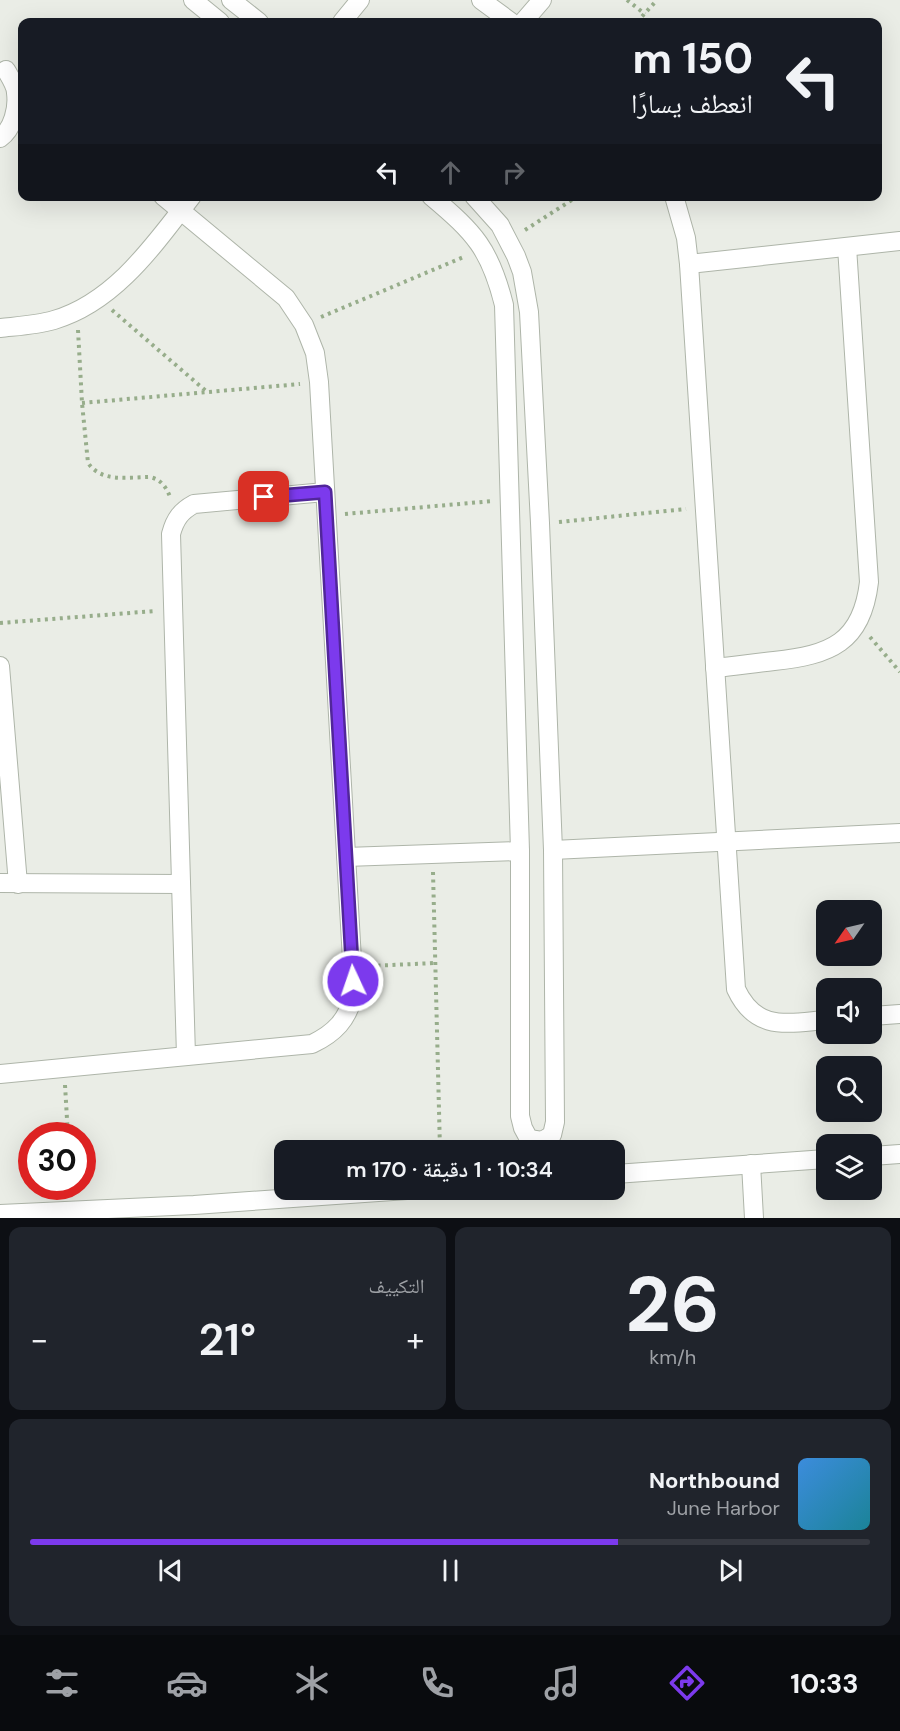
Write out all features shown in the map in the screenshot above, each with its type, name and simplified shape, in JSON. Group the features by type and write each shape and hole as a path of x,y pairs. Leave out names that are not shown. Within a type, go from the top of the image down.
{"street":[{"path":"193,0 215,18"},
{"path":"216,18 224,0"},
{"path":"231,0 254,18"},
{"path":"345,18 360,0"},
{"path":"481,0 506,18"},
{"path":"527,18 543,0"},
{"path":"3,68 18,80"},
{"path":"0,138 5,135 16,115 16,91 3,68"},
{"path":"437,201 465,225 484,249 496,276 504,305 520,851 520,1116 523,1128 530,1139 542,1141 552,1135 555,1122 553,850 529,312 522,272 509,240 479,201"},
{"path":"675,201 686,238 689,264 736,989 751,1012 762,1019 775,1023 816,1021"},
{"path":"0,328 53,320 77,312 99,299 119,284 186,204 286,298 304,325 315,353 319,382 354,995 349,1011 340,1026 327,1037 312,1044 0,1074"},
{"path":"689,264 900,241"},
{"path":"715,668 806,658 827,651 844,639 858,623 866,603 869,582 847,247"},
{"path":"186,1056 171,534 178,516 194,504 325,492"},
{"path":"0,666 9,884 181,884"},
{"path":"553,850 900,833"},
{"path":"346,857 520,851"},
{"path":"882,1015 900,1014"},
{"path":"882,1155 900,1154"},
{"path":"625,1173 816,1160"},
{"path":"751,1164 754,1218"},
{"path":"0,1214 224,1210 316,1200"}],"path":[{"path":"627,0 645,14"},
{"path":"641,18 657,0"},
{"path":"509,240 570,201"},
{"path":"304,325 484,249"},
{"path":"99,299 206,392"},
{"path":"77,312 81,403 88,463 93,470 108,477 156,479 166,488 178,516"},
{"path":"81,403 319,382"},
{"path":"326,516 510,500"},
{"path":"540,524 705,507"},
{"path":"0,623 174,610"},
{"path":"858,623 900,672"},
{"path":"432,854 440,1140"},
{"path":"352,967 435,963"},
{"path":"64,1068 67,1122"}],"route":[{"path":"264,497 325,492 353,981"}]}
